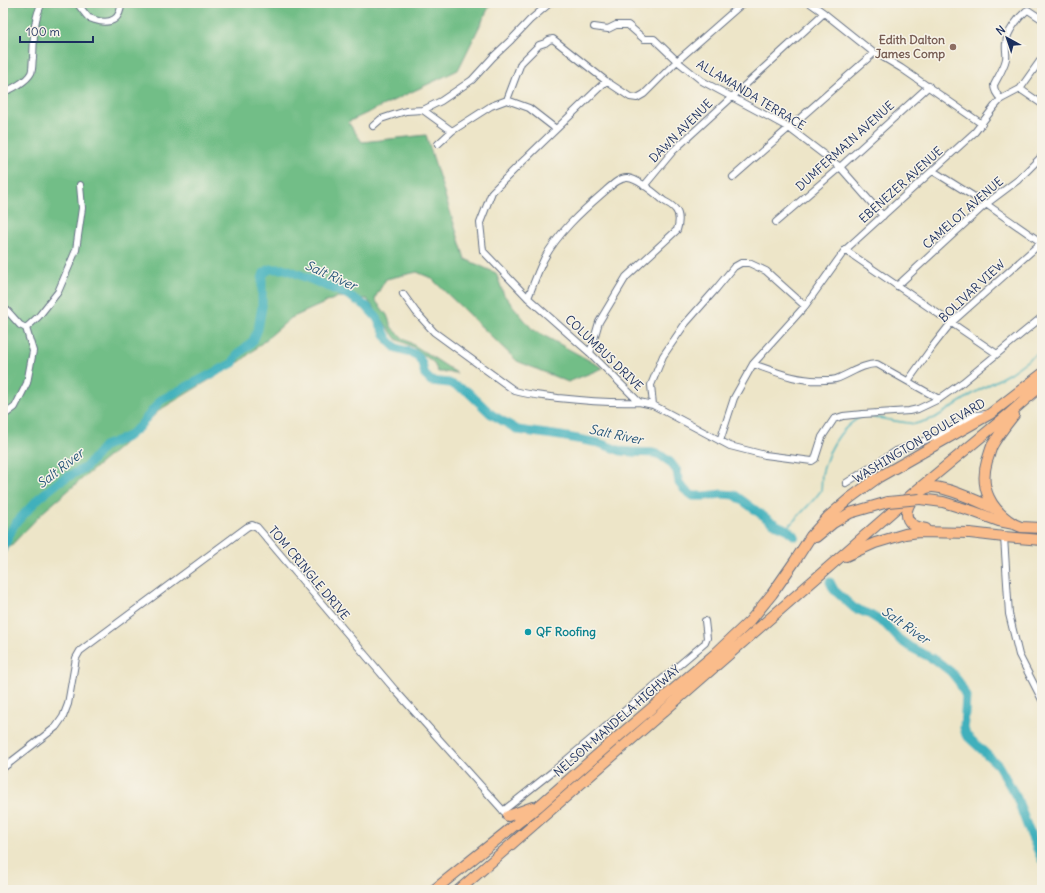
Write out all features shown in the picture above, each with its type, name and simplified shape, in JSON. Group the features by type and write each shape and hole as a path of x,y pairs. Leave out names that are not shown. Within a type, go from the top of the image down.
{"highway":[{"name":"WASHINGTON BOULEVARD","path":"800,554 811,536 822,523 850,498 879,477 990,414 1042,374"},
{"path":"826,569 1042,385"},
{"path":"1027,399 1003,429 991,448 984,475 985,487 996,509 1006,519 1021,527 1042,528"},
{"path":"944,532 919,528 909,521 907,508 914,496 922,490 931,486 943,489 961,494 996,509"},
{"path":"800,554 832,523 850,513 888,502 920,499 943,502 999,521 1014,524"},
{"path":"826,569 849,554 875,543 905,534 919,532 970,532 1004,537 1042,540"},
{"name":"NELSON MANDELA HIGHWAY","path":"434,890 540,804 715,654 750,621 772,594 800,554"},
{"name":"NELSON MANDELA HIGHWAY","path":"459,890 826,569"},
{"path":"505,814 540,804"}],"street":[{"path":"3,92 8,91 21,83 31,73 36,18 42,3"},
{"path":"77,3 90,18 103,22 117,18 121,11 121,3"},
{"path":"373,126 381,119 393,115 406,111 423,110 441,101 472,80 530,20 550,3"},
{"path":"506,100 521,63 539,45 553,39 630,97 637,98 644,94 677,61 743,3"},
{"path":"810,3 874,53 929,86 982,124"},
{"path":"1001,99 994,89 994,85 1006,59 1007,37 1013,25 1026,11 1028,10 1040,18"},
{"name":"DAWN AVENUE","path":"644,186 673,152 824,13"},
{"name":"ALLAMANDA TERRACE","path":"594,27 608,29 616,25 628,25 644,39 654,39 677,61 702,81 789,128 840,166 883,216"},
{"path":"733,177 874,53"},
{"path":"1042,58 1020,89 1042,104"},
{"name":"COLUMBUS DRIVE","path":"606,80 492,192 480,224 483,251 528,298 590,352 639,402 653,405 730,446 765,455 812,461 815,459 822,437 834,419 850,415 909,411 918,409 939,399 963,382 1042,317"},
{"name":"DUMFERMAIN AVENUE","path":"776,222 929,86"},
{"name":"EBENEZER AVENUE","path":"720,442 734,398 752,364 805,306 845,250 975,132 1001,99 1020,89"},
{"path":"438,144 452,131 491,106 506,100 529,108 556,129"},
{"path":"423,110 452,131"},
{"name":"CAMELOT AVENUE","path":"898,286 986,204 1018,180 1042,156"},
{"path":"933,171 986,204 1042,243"},
{"path":"528,298 544,258 560,235 586,207 616,182 628,177 634,179 676,210 679,218 677,230 626,277 599,322 590,352"},
{"path":"26,328 39,316 58,292 76,250 82,208 80,185"},
{"name":"BOLIVAR VIEW","path":"908,381 951,323 1042,243"},
{"path":"845,250 997,354"},
{"path":"653,405 651,385 663,356 685,324 716,290 734,267 741,263 749,263 766,271 805,306"},
{"path":"403,294 416,312 434,332 515,391 526,394 578,400 616,403 639,402"},
{"path":"3,306 20,325 26,328 33,351 27,383 15,407 3,416"},
{"path":"752,364 788,376 814,381 835,379 858,369 872,364 877,364 939,399"},
{"path":"846,482 896,451 937,436 975,415 990,414"},
{"name":"TOM CRINGLE DRIVE","path":"3,768 56,727 63,717 68,704 76,658 80,651 247,526 252,525 257,527 394,690 505,814"},
{"path":"1004,537 1009,614 1018,655 1042,700"},
{"path":"505,814 552,772 705,643 707,638 705,621"}],"green space":[{"path":"3,3 493,3 490,5 458,70 348,122 362,142 426,135 465,259 496,273 504,295 532,329 603,368 568,382 517,361 431,278 417,272 386,279 375,300 387,315 392,328 403,338 457,373 438,372 433,362 413,347 396,339 367,299 338,297 291,318 241,361 161,409 116,450 43,512 3,554"}],"waterway":[{"name":"Salt River","path":"3,549 14,525 39,498 60,481 86,467 104,446 127,437 139,427 161,400 233,363 237,355 253,341 258,329 262,307 262,279 264,273 270,269 286,269 346,294 366,306 377,318 388,340 396,348 418,356 422,363 425,375 431,381 449,383 467,391 491,414 518,430 599,443 621,451 653,453 660,455 670,462 677,471 679,483 693,496 722,494 735,495 770,521 786,529 795,536"},
{"path":"867,417 915,424 935,418 974,393 1010,373 1042,350"},
{"path":"786,529 811,503 821,490 822,474 831,449 846,428 860,417"},
{"name":"Salt River","path":"830,582 834,590 854,608 869,614 885,624 899,639 910,647 937,661 951,672 959,682 966,696 964,728 966,735 998,765 1017,798 1042,860"}],"place":[{"name":"Edith Dalton James Comp","path":"953,47"},
{"name":"QF Roofing","path":"528,632"}]}
